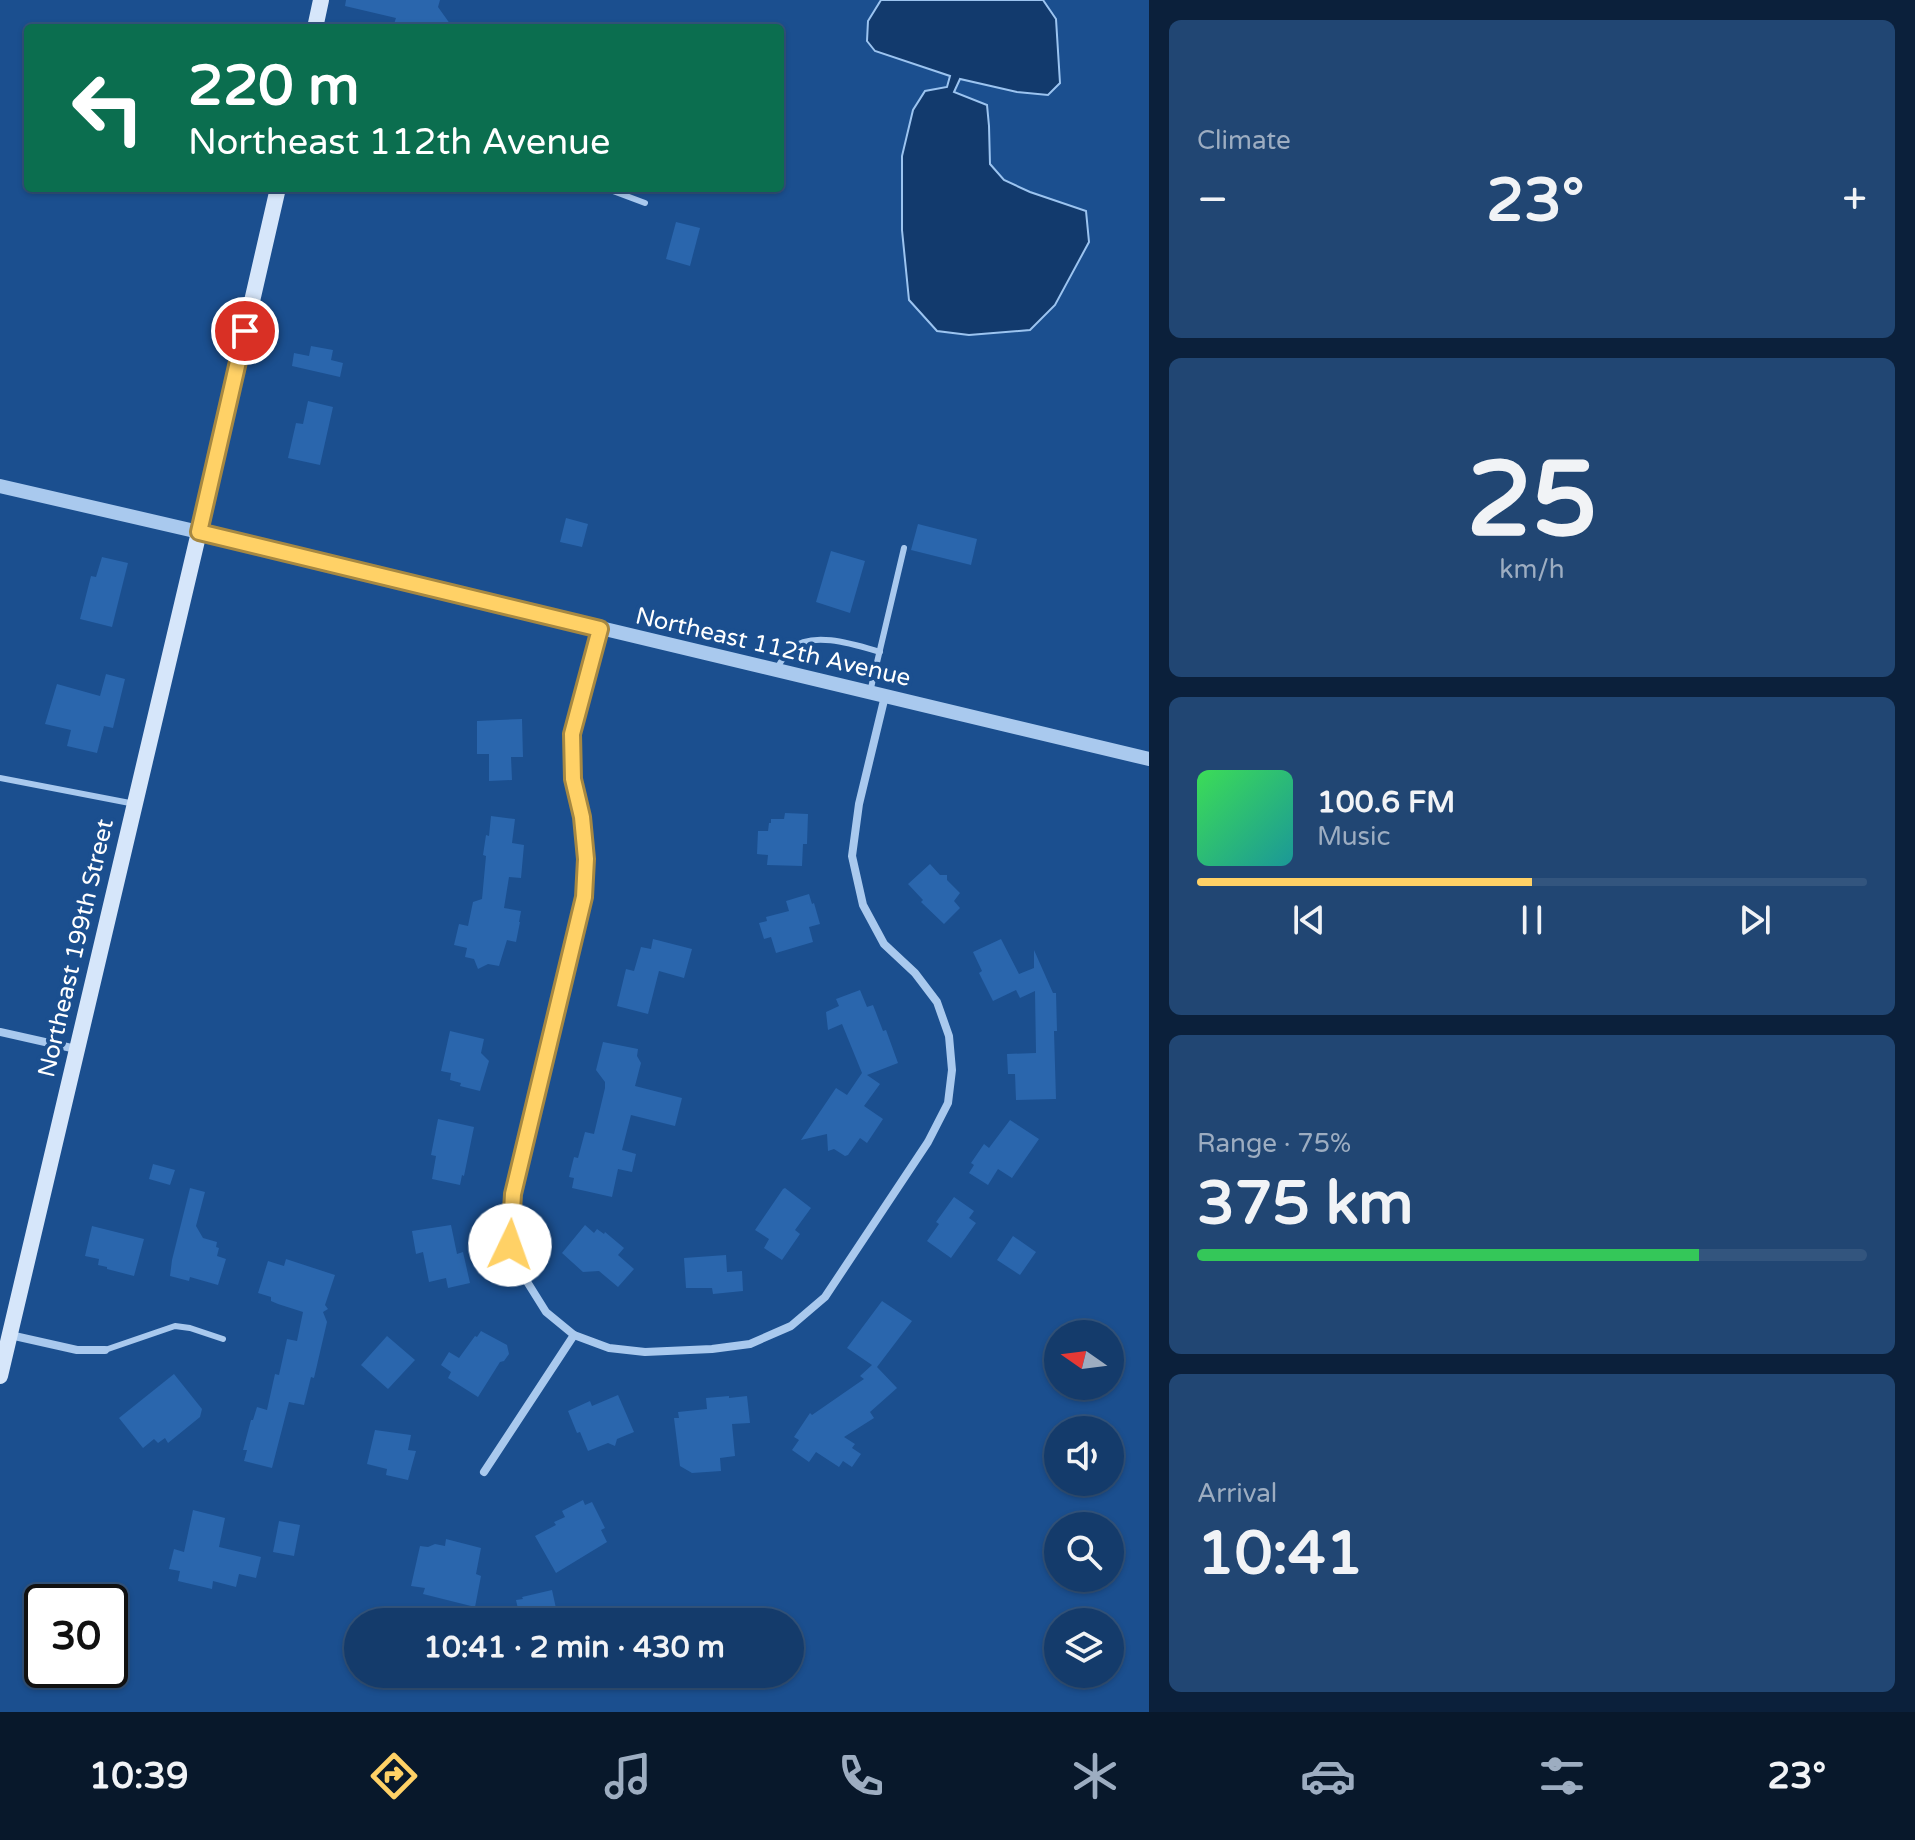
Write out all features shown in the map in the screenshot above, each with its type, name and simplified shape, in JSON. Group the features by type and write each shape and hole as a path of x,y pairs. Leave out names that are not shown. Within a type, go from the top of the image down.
{"main road":[{"path":"316,24 321,0"},
{"name":"Northeast 199th Street","path":"0,1376 277,192"}],"street":[{"name":"Northeast 112th Avenue","path":"0,486 1149,759"},
{"path":"600,629 572,734 573,779 582,817 586,859 584,897 513,1194 510,1245 526,1280 546,1312 574,1335 609,1348 645,1352 750,1344 791,1326 825,1297 928,1142 948,1103 952,1070 949,1036 937,1002 915,973 884,944 863,905 852,856 877,694"},
{"path":"0,1032 76,1049"},
{"path":"10,1335 77,1350 105,1350"},
{"path":"484,1472 574,1335"}],"lane":[{"path":"616,192 645,203"},
{"path":"877,694 880,652 904,548"},
{"path":"776,670 792,647 807,642 832,639 880,652"},
{"path":"0,778 135,804"},
{"path":"105,1350 175,1326 223,1339"}],"water":[{"path":"881,0 1043,0 1056,19 1060,83 1048,95 1017,92 960,79 954,92 987,105 990,164 1004,180 1086,211 1089,242 1055,305 1030,330 969,335 937,331 909,300 902,230 902,156 913,110 925,91 947,87 950,76 875,51 867,41 868,21"}],"building":[{"path":"346,0 440,0 438,7 450,24 394,24 396,18 345,6"},
{"path":"676,222 700,228 690,266 666,259"},
{"path":"311,346 333,350 331,360 343,363 340,377 292,366 294,353 309,356"},
{"path":"308,401 333,407 320,465 288,458 296,423 303,424"},
{"path":"566,518 588,524 582,547 560,542"},
{"path":"918,524 977,539 971,565 911,550"},
{"path":"831,551 865,561 850,613 816,602"},
{"path":"102,557 128,563 112,627 80,619 91,576 96,577"},
{"path":"106,674 125,679 113,728 104,726 97,753 67,746 71,730 45,724 57,684 100,696"},
{"path":"522,719 523,757 511,757 512,780 489,781 489,754 477,754 477,721"},
{"path":"785,813 808,814 807,844 803,844 802,866 767,865 768,855 757,854 758,831 768,831 771,819 784,819"},
{"path":"491,816 515,819 512,843 524,845 521,878 509,877 504,908 521,911 516,942 507,940 499,966 488,964 478,969 474,959 465,957 467,948 454,945 459,924 468,926 473,902 482,899 486,856 483,855"},
{"path":"930,864 940,875 947,875 947,880 960,893 954,901 960,908 944,924 908,884"},
{"path":"809,894 820,924 809,927 813,942 776,953 771,937 764,939 759,923 767,921 766,917 789,911 786,901"},
{"path":"653,939 692,949 684,978 659,971 648,1014 617,1006 626,969 634,971 641,947 651,949"},
{"path":"1001,939 1019,974 1034,968 1034,950 1053,993 1056,993 1056,1099 1016,1100 1015,1074 1008,1074 1007,1054 1036,1053 1035,991 1020,998 1016,990 993,1001 973,952"},
{"path":"860,990 867,1007 873,1005 898,1063 867,1075 880,1084 864,1106 883,1119 867,1143 860,1138 845,1156 834,1149 828,1151 827,1134 801,1140 836,1088 847,1095 862,1073 842,1024 828,1030 826,1012 839,1006 836,999"},
{"path":"450,1031 484,1039 481,1053 489,1061 480,1091 460,1086 461,1083 450,1080 451,1073 441,1071"},
{"path":"603,1042 638,1049 637,1056 641,1063 635,1086 682,1098 675,1126 631,1115 622,1150 636,1154 632,1172 618,1169 612,1197 572,1188 574,1178 569,1177 585,1132 594,1134 605,1088 605,1082 596,1070"},
{"path":"438,1119 474,1127 460,1185 432,1179 436,1156 431,1155"},
{"path":"1010,1120 1039,1139 1012,1178 998,1169 988,1185 969,1173 974,1165 971,1163 984,1144 989,1148"},
{"path":"153,1164 175,1170 170,1185 149,1179"},
{"path":"190,1188 205,1192 196,1226 203,1238 217,1242 217,1256 226,1259 218,1285 190,1277 189,1281 170,1276"},
{"path":"785,1188 811,1208 795,1230 800,1234 782,1260 764,1248 769,1239 755,1230"},
{"path":"954,1197 974,1211 969,1218 976,1223 951,1258 927,1241"},
{"path":"451,1225 457,1254 463,1252 470,1283 448,1288 446,1278 429,1282 423,1252 416,1254 412,1231"},
{"path":"585,1225 594,1233 597,1229 605,1232 624,1248 618,1255 634,1269 618,1287 599,1271 583,1272 562,1253"},
{"path":"92,1226 144,1239 134,1276 107,1269 98,1265 99,1259 85,1256"},
{"path":"1013,1236 1036,1252 1020,1275 997,1260"},
{"path":"726,1255 727,1272 742,1271 743,1291 713,1294 712,1288 686,1288 684,1258"},
{"path":"286,1259 335,1275 325,1305 328,1309 323,1312 327,1322 314,1378 311,1377 304,1405 289,1402 272,1468 244,1461 247,1450 243,1450 257,1407 267,1410 287,1339 297,1341 303,1312 258,1293 268,1261 284,1266"},
{"path":"882,1301 912,1321 877,1367 897,1388 870,1412 874,1418 844,1437 855,1444 852,1448 861,1454 852,1467 843,1461 839,1467 816,1452 809,1462 792,1450 799,1440 794,1437 810,1413 812,1415 864,1379 860,1376 872,1365 847,1348"},
{"path":"481,1331 507,1345 509,1354 500,1362 478,1397 448,1378 451,1372 441,1365 449,1352 459,1358"},
{"path":"387,1336 415,1360 388,1389 361,1365"},
{"path":"174,1374 202,1409 200,1417 168,1443 165,1438 158,1443 154,1439 143,1448 119,1418"},
{"path":"618,1395 634,1432 617,1439 615,1446 608,1443 588,1451 568,1411 590,1401 592,1406"},
{"path":"747,1396 750,1423 732,1424 735,1456 720,1458 721,1471 692,1473 680,1466 674,1418 679,1418 678,1412 707,1409 706,1398"},
{"path":"375,1430 411,1435 408,1450 416,1451 408,1480 386,1475 387,1469 367,1464"},
{"path":"583,1500 585,1505 592,1502 605,1528 601,1530 607,1542 556,1573 535,1536 565,1517 562,1511"},
{"path":"193,1510 225,1518 219,1547 261,1557 256,1578 239,1574 236,1587 213,1581 212,1589 178,1581 180,1571 169,1569 174,1549 184,1552"},
{"path":"279,1521 300,1525 294,1556 273,1552"},
{"path":"446,1539 481,1548 476,1574 481,1576 475,1607 423,1594 425,1588 411,1586 420,1546 445,1546"},
{"path":"552,1590 556,1608 518,1608 516,1600"}],"route":[{"path":"245,331 199,532 600,629 572,734 573,779 582,817 586,859 584,897 513,1194 510,1245"}]}
